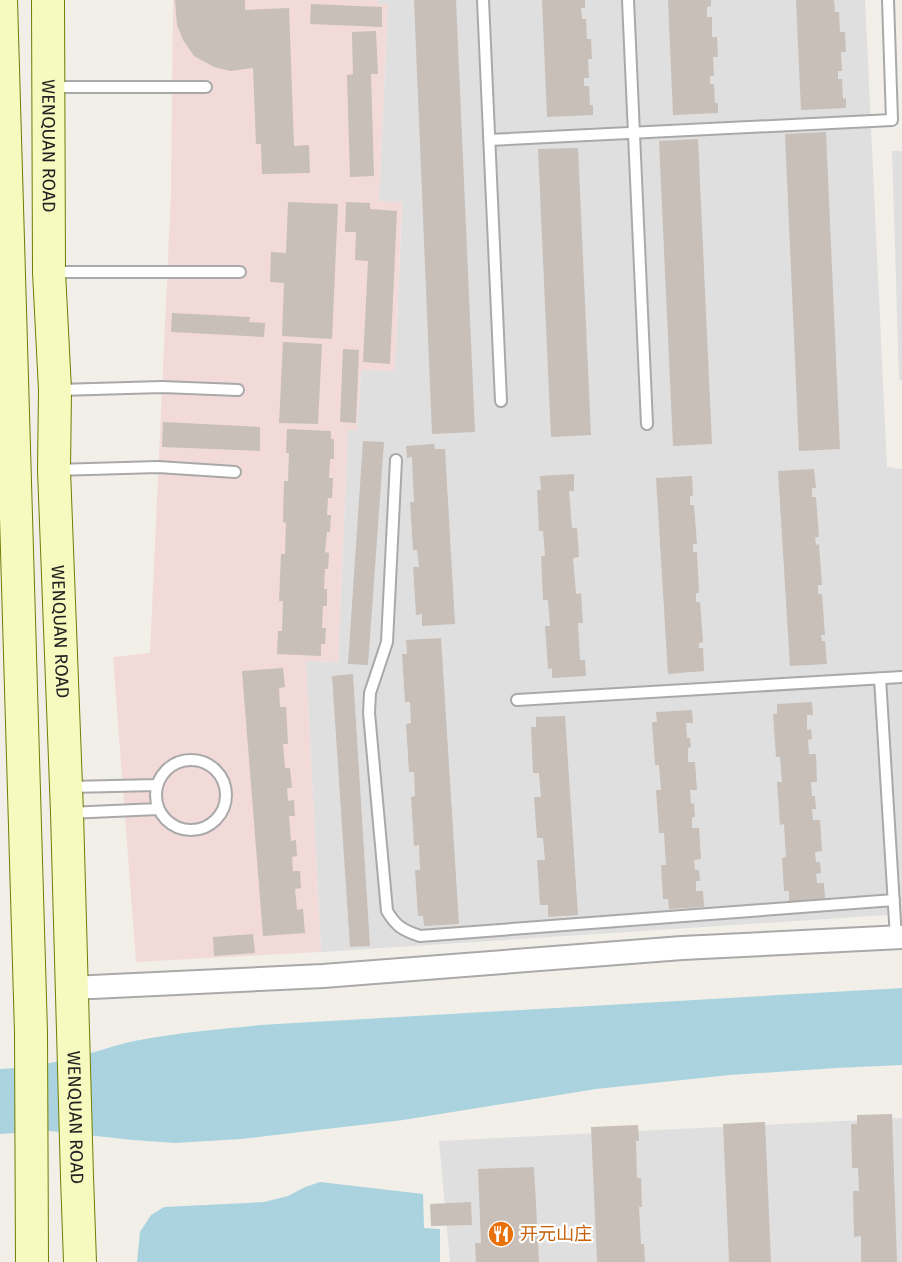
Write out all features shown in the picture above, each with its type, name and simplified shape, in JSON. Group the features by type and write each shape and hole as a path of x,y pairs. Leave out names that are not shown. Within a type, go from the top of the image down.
{"main road":[{"path":"1,0 32,1033 32,1262"},
{"name":"WENQUAN ROAD","path":"48,0 49,272 55,390 54,470 80,1262"}],"street":[{"path":"71,988 323,976 682,948 899,938"}],"lane":[{"path":"483,0 501,401"},
{"path":"628,0 647,424"},
{"path":"489,140 892,120 888,0"},
{"path":"49,87 206,87"},
{"path":"49,272 240,272"},
{"path":"55,390 162,387 238,390"},
{"path":"396,460 387,642 370,693 369,713 387,911 394,923 406,932 420,936 894,900"},
{"path":"54,470 158,467 235,472"},
{"path":"518,700 902,677"},
{"path":"880,678 894,900 899,938"},
{"path":"180,760 203,761 220,774 225,784 224,806 220,816 212,823 202,828 182,829 164,819 158,809 155,797 156,785 161,774 180,760"},
{"path":"66,800 156,785"},
{"path":"66,800 158,809"}],"shaded area":[{"path":"173,0 378,0 378,4 388,4 379,201 402,202 395,371 361,370 357,430 348,430 338,662 306,661 321,952 136,962 113,657 150,653 171,192"},
{"path":"378,0 865,0 887,467 902,469 902,914 321,952 306,661 338,662 348,429 357,429 361,369 395,371 402,203 379,201 388,4 378,4"},
{"path":"892,151 902,151 902,380 899,380"},
{"path":"902,1118 902,1262 450,1262 439,1141"}],"water":[{"path":"902,988 902,1065 730,1075 596,1089 403,1120 241,1139 175,1143 50,1131 0,1134 0,1069 55,1062 159,1037 260,1025"},
{"path":"320,1182 423,1194 424,1228 440,1229 440,1262 137,1262 140,1232 151,1215 164,1207 264,1202 288,1196"}],"building":[{"path":"175,0 245,0 245,10 289,8 294,146 309,145 310,173 262,174 261,144 256,144 253,68 230,71 214,67 194,56 183,40 177,25"},
{"path":"414,0 456,0 475,432 432,434"},
{"path":"542,0 585,0 585,8 581,8 582,19 586,19 587,39 591,39 592,59 588,59 589,78 584,78 584,86 589,86 593,115 547,117"},
{"path":"668,0 711,0 711,6 707,7 707,17 712,17 712,37 717,37 718,57 713,57 714,76 710,76 710,84 714,84 718,113 673,115"},
{"path":"796,0 834,0 835,12 839,12 840,32 845,32 846,52 841,52 842,71 838,71 838,79 842,79 846,108 801,110"},
{"path":"311,4 382,7 382,27 310,24"},
{"path":"376,31 378,74 371,74 374,176 350,177 347,75 353,74 352,32"},
{"path":"826,132 840,449 799,451 785,134"},
{"path":"698,139 712,444 673,446 659,141"},
{"path":"578,148 591,435 551,437 538,149"},
{"path":"288,202 338,204 332,339 282,336 284,283 270,282 271,252 286,253"},
{"path":"346,202 370,203 370,209 397,211 390,364 363,362 368,261 355,260 356,232 345,232"},
{"path":"172,313 250,317 249,322 265,323 264,337 171,332"},
{"path":"283,342 322,344 318,424 279,423"},
{"path":"343,349 359,350 356,423 340,422"},
{"path":"163,422 260,427 260,451 162,447"},
{"path":"287,429 331,431 331,439 334,439 334,459 330,459 329,478 333,478 332,498 328,498 327,515 331,515 330,532 327,532 325,552 329,553 324,589 327,589 327,606 323,606 322,628 326,628 325,644 321,644 321,656 277,654 278,631 282,631 283,601 279,601 281,554 285,554 286,523 283,522 284,481 288,481"},
{"path":"363,441 384,442 368,665 348,664"},
{"path":"434,444 435,449 445,449 455,624 422,626 422,614 416,615 413,567 419,567 417,550 413,550 410,502 414,502 412,457 407,458 406,446"},
{"path":"814,469 816,488 812,488 812,497 816,497 819,537 815,537 816,545 819,544 822,585 818,585 818,594 822,594 825,635 821,635 822,641 825,641 827,664 790,666 778,471"},
{"path":"574,474 574,491 569,491 572,528 577,528 579,557 573,558 576,594 581,593 583,623 578,623 580,660 585,660 586,676 552,678 552,668 548,669 545,626 550,626 548,600 543,600 541,556 545,556 543,531 539,531 537,490 541,490 540,476"},
{"path":"692,476 693,496 690,496 690,505 694,505 697,544 693,544 693,552 697,552 699,593 696,593 696,602 700,602 703,642 699,643 699,648 703,648 704,671 668,674 656,478"},
{"path":"441,638 459,924 424,926 423,916 418,916 415,870 420,870 419,845 414,846 411,797 415,796 414,772 409,772 406,724 411,723 410,702 405,702 402,654 407,654 406,640"},
{"path":"283,668 285,687 279,688 280,707 286,707 288,744 283,744 285,768 290,768 292,788 287,788 288,801 294,800 295,816 289,816 291,841 296,840 297,856 292,857 293,871 300,871 301,888 295,889 297,910 303,909 305,933 263,936 242,671"},
{"path":"353,674 370,946 350,947 332,676"},
{"path":"812,702 813,715 807,715 807,730 811,729 812,739 808,740 809,754 816,754 817,782 811,782 816,809 812,809 813,820 820,820 822,851 815,852 816,862 820,862 821,873 816,874 817,883 824,883 825,899 789,902 789,891 784,891 782,858 786,857 784,824 780,825 777,782 782,782 780,757 776,757 773,714 777,714 777,704"},
{"path":"692,710 693,723 686,723 687,738 690,738 691,747 688,748 688,762 695,762 697,790 690,790 695,817 692,817 692,828 699,828 701,859 694,860 695,870 699,870 700,881 696,881 696,891 703,891 704,907 669,909 668,899 663,899 661,865 666,865 664,833 659,833 656,790 661,790 659,765 655,765 652,722 657,722 656,712"},
{"path":"565,716 578,915 548,917 548,905 540,905 537,860 545,860 543,838 537,838 534,797 541,797 539,773 533,773 531,727 536,727 536,717"},
{"path":"253,934 255,953 214,956 213,937"},
{"path":"892,1114 897,1262 861,1262 861,1236 854,1237 853,1191 859,1191 858,1168 852,1168 851,1124 857,1124 857,1115"},
{"path":"765,1122 771,1262 729,1262 723,1124"},
{"path":"638,1125 637,1178 641,1178 642,1207 639,1207 641,1244 644,1244 645,1262 597,1262 591,1127"},
{"path":"534,1167 539,1262 476,1262 475,1243 481,1243 478,1169"},
{"path":"471,1202 472,1225 431,1226 430,1204"}],"place":[{"name":"开元山庄","path":"501,1234"}]}
